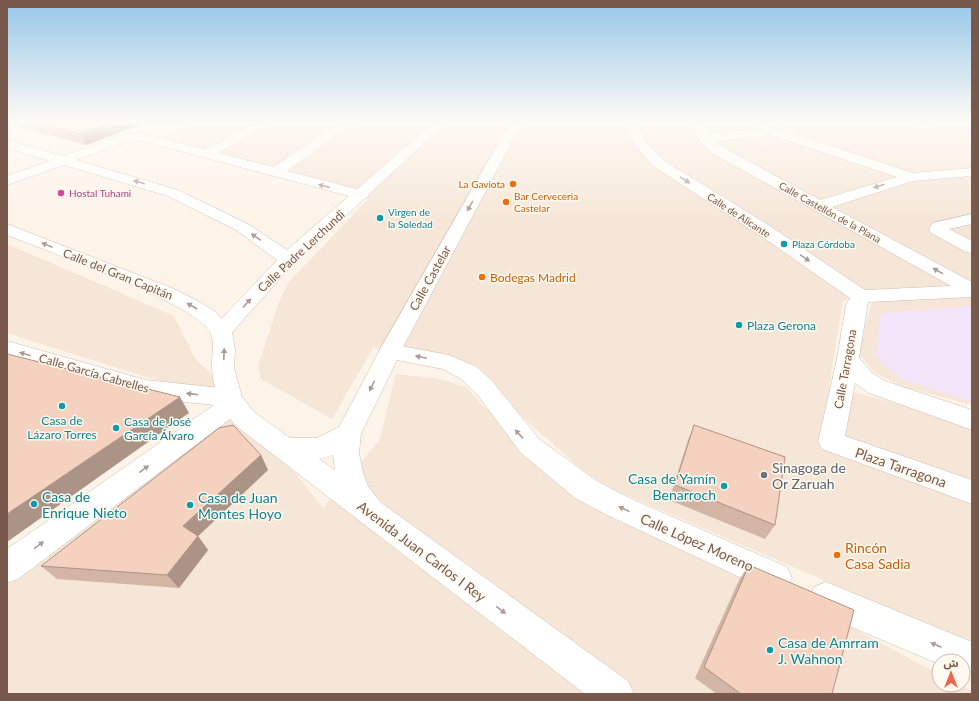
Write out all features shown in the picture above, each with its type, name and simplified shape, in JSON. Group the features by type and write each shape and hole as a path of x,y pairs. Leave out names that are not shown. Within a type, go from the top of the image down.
{"street":[{"path":"48,156 149,185 194,201 242,227 288,259"},
{"path":"7,181 76,156"},
{"path":"213,156 362,195"},
{"path":"274,173 300,156"},
{"name":"Calle Padre Lerchundi","path":"221,332 288,259 362,195 404,156"},
{"name":"Calle Castelar","path":"369,511 357,493 349,473 346,453 348,434 390,351 498,156"},
{"name":"Calle de Alicante","path":"651,156 658,163 764,230 861,296"},
{"name":"Calle Castellón de la Plana","path":"727,156 972,290"},
{"path":"849,156 912,177"},
{"path":"818,206 912,177 972,172"},
{"path":"972,219 939,226 937,229 972,248"},
{"name":"Calle del Gran Capitán","path":"7,229 185,302 209,317 221,332"},
{"path":"861,296 972,290"},
{"name":"Calle Tarragona","path":"831,442 848,359 856,305 861,296"},
{"path":"7,568 232,401 223,368 224,350 221,332"},
{"name":"Calle García Cabrelles","path":"7,348 146,389 232,401"},
{"name":"Calle López Moreno","path":"390,351 449,363 470,373 485,388 530,446 586,489 617,506 801,588 972,660"},
{"path":"848,359 864,379 877,387 972,420"},
{"name":"Avenida Juan Carlos I Rey","path":"232,401 245,419 615,694"},
{"path":"282,447 302,451 319,449 335,443 348,434"},
{"name":"Plaza Tarragona","path":"831,442 972,492"}],"shaded area":[{"path":"220,156 735,156 959,285 873,291 843,301 829,386 972,423 972,644 612,489 586,473 478,378 390,351 373,348 332,419 261,379 258,366 279,302 288,283 368,199"},
{"path":"738,156 972,156 972,405 901,386 874,372 858,353 872,302 969,293 949,275 902,244"},
{"path":"7,244 174,316 196,360 228,388 323,508 380,439 396,374 435,378 466,387 483,406 504,422 518,440 841,622 931,670 931,693 971,693 971,690 972,694 7,694 7,579 217,418 209,397 7,333"},
{"path":"972,306 972,402 902,379 885,366 876,356 881,313"}],"building":[{"path":"7,354 180,397 7,514"},
{"name":"Casa de Juan Montes Hoyo","path":"233,425 261,455 183,526 198,536 167,575 41,566 219,428"},
{"name":"Casa de Yamín Benarroch","path":"694,425 785,457 775,525 675,485"},
{"name":"Casa de Amrram J. Wahnon","path":"749,565 854,610 832,694 741,694 704,667"}],"place":[{"name":"La Gaviota","path":"513,184"},
{"name":"Hostal Tuhami","path":"61,193"},
{"name":"Bar Cerveceria Castelar","path":"506,202"},
{"name":"Virgen de la Soledad","path":"380,218"},
{"name":"Plaza Córdoba","path":"784,244"},
{"name":"Bodegas Madrid","path":"482,277"},
{"name":"Plaza Gerona","path":"739,325"},
{"name":"Casa de Lázaro Torres","path":"62,406"},
{"name":"Casa de José García Álvaro","path":"116,428"},
{"name":"Sinagoga de Or Zaruah","path":"764,475"},
{"name":"Casa de Yamín Benarroch","path":"724,486"},
{"name":"Casa de Enrique Nieto","path":"34,504"},
{"name":"Casa de Juan Montes Hoyo","path":"190,505"},
{"name":"Rincón Casa Sadia","path":"837,555"},
{"name":"Casa de Amrram J. Wahnon","path":"770,650"}]}
